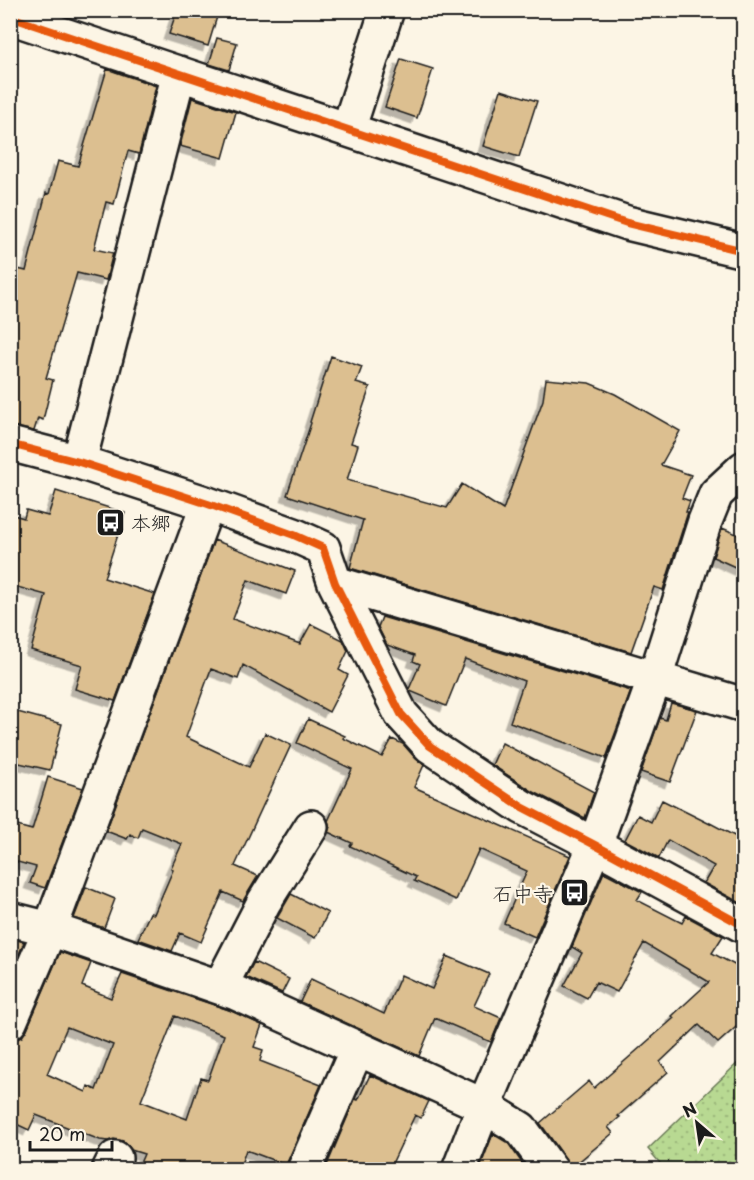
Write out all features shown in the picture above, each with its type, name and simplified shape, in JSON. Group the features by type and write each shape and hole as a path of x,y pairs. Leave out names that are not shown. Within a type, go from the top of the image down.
{"street":[{"path":"348,130 387,10"},
{"path":"10,16 627,223 744,251"},
{"path":"79,462 178,73"},
{"path":"10,444 79,462 208,504 294,535 322,548 335,583 400,714 430,747 522,807 744,926"},
{"path":"459,1170 595,845 656,678 705,521 716,494 744,468"},
{"path":"10,1022 50,929 208,504"},
{"path":"335,583 744,705"},
{"path":"220,987 264,902 311,827"},
{"path":"10,919 50,929 236,993 484,1106 521,1129 551,1170"},
{"path":"304,1170 357,1048"}],"green space":[{"path":"743,1058 743,1169 665,1169 648,1149"}],"building":[{"path":"177,10 219,10 208,46 169,34"},
{"path":"217,38 237,43 229,70 209,64"},
{"path":"401,59 433,69 417,118 385,107"},
{"path":"107,69 156,86 139,154 128,151 114,204 106,202 94,249 113,253 106,280 77,273 46,378 53,380 43,420 38,418 34,431 10,426 10,267 26,271 46,193 49,194 58,161 78,166"},
{"path":"501,90 537,101 519,157 483,146"},
{"path":"192,98 236,112 223,158 180,146"},
{"path":"331,356 362,367 356,383 370,387 351,443 358,445 347,480 447,508 462,484 503,510 543,400 546,379 589,383 615,394 680,431 661,465 691,475 682,498 690,501 686,512 688,512 663,590 654,587 631,652 350,568 363,520 287,495"},
{"path":"56,491 125,513 104,578 155,594 115,701 75,689 82,665 31,650 46,595 10,585 10,514 24,518 26,510 48,516"},
{"path":"722,528 744,537 744,571 713,557"},
{"path":"214,540 295,571 286,594 248,580 233,619 300,644 311,624 343,640 348,651 339,670 348,675 329,712 243,665 238,679 211,669 186,737 249,767 265,733 291,745 235,866 258,876 243,901 223,892 201,942 180,933 172,951 138,939 150,913 154,914 182,844 142,828 138,838 130,834 127,839 106,831"},
{"path":"382,617 631,691 606,758 510,722 524,681 465,659 446,706 410,691 420,664 413,661 415,655 387,645 378,627"},
{"path":"671,703 697,710 670,782 641,772 660,718 666,720"},
{"path":"10,710 62,724 50,770 10,761"},
{"path":"308,719 382,757 392,739 403,744 424,765 414,787 570,856 535,937 504,923 527,871 479,849 456,900 414,881 416,877 350,846 352,843 328,832 330,827 328,821 352,769 297,743"},
{"path":"502,743 594,792 585,818 532,791 492,765"},
{"path":"48,777 83,788 45,888 30,883 36,867 10,860 10,824 32,830"},
{"path":"662,800 744,841 744,902 742,904 704,883 714,866 668,840 659,858 625,840 638,815 651,822"},
{"path":"604,872 642,892 637,900 682,923 686,916 723,936 712,953 744,970 744,1020 718,1043 699,1025 660,1062 668,1072 608,1127 613,1133 570,1169 566,1159 540,1123 589,1081 594,1088 674,1018 672,1016 709,982 644,943 617,992 596,982 587,998 564,986 582,953 572,947"},
{"path":"86,887 115,899 104,928 74,918"},
{"path":"291,894 328,913 315,938 277,918"},
{"path":"10,938 24,942 19,954 10,951"},
{"path":"60,952 91,963 82,986 111,998 122,974 229,1010 262,1025 254,1047 263,1050 260,1061 321,1085 286,1165 246,1150 239,1170 137,1170 144,1154 131,1150 123,1141 100,1140 36,1115 29,1130 10,1121 10,1042 22,1037","holes":["175,1016 224,1035 208,1080 201,1078 187,1119 141,1101","67,1027 113,1045 96,1090 88,1086 86,1092 47,1074"]},
{"path":"447,956 489,974 474,1006 501,1018 491,1042 435,1018 419,1056 300,1002 311,979 384,1014 401,975 432,989"},
{"path":"254,962 289,979 282,993 246,977"},
{"path":"370,1075 429,1101 421,1118 415,1115 389,1170 325,1170 355,1099 358,1100"},
{"path":"493,1134 508,1143 527,1170 479,1170"}],"cycle path":[{"path":"10,17 627,223 744,251"},
{"path":"10,444 79,462 208,504 323,548 335,583 401,714 430,746 522,807 744,926"}],"place":[{"name":"本郷","path":"110,522"},
{"name":"石中寺","path":"574,893"}]}
